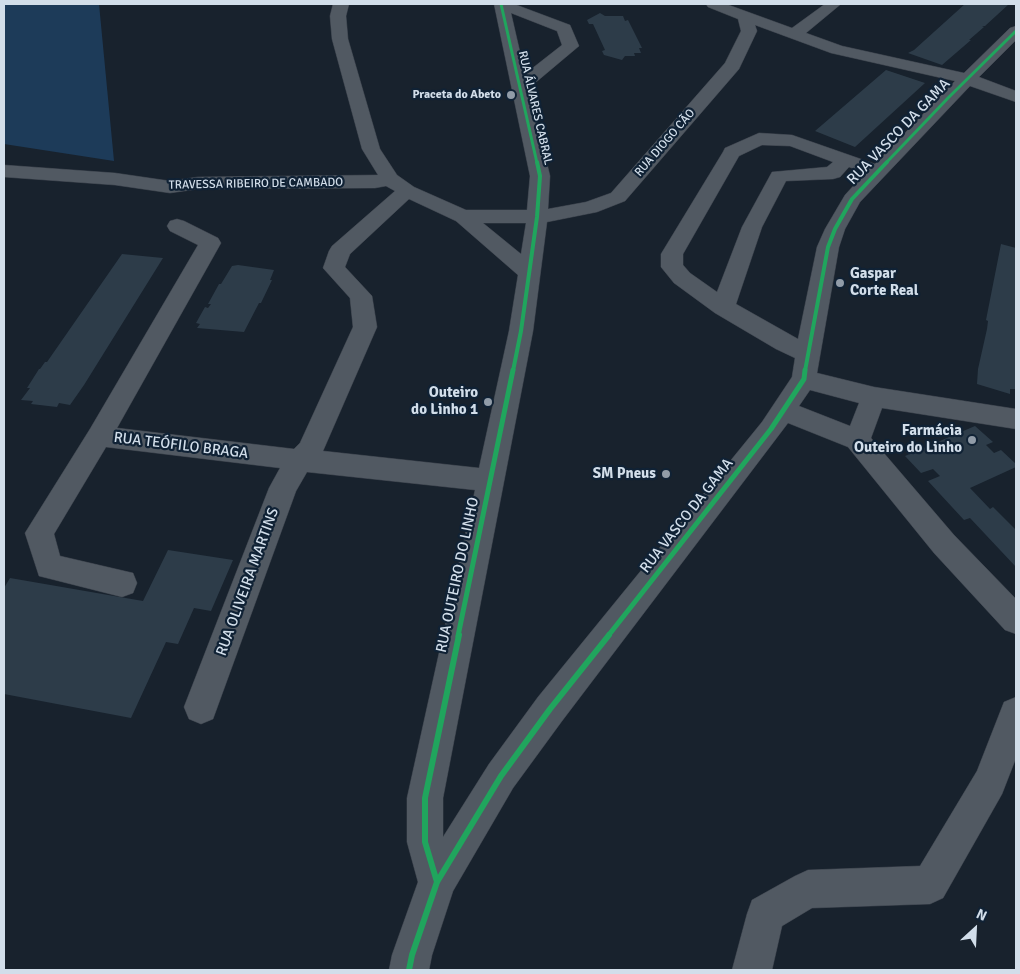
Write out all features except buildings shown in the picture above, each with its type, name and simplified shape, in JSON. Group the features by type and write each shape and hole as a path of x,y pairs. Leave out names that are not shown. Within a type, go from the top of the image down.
{"street":[{"path":"340,4 338,16 340,39 371,149 398,185 462,216 528,272"},
{"path":"501,4 564,28 571,46 520,86"},
{"name":"RUA ÁLVARES CABRAL","path":"501,4 540,176 537,217 528,272"},
{"path":"713,4 837,50 968,79 1016,97"},
{"path":"793,35 834,4"},
{"name":"RUA DIOGO CÃO","path":"462,216 537,217 590,208 618,197 733,65 749,32 745,16"},
{"name":"RUA VASCO DA GAMA","path":"409,970 412,955 437,882 501,776 550,709 784,411 806,366 828,247 835,229 852,199 968,79 1005,69 1016,31"},
{"path":"948,98 977,98 1016,102"},
{"path":"878,171 792,141 759,140 732,152 672,254 672,267 682,278 723,307 784,343 806,366 874,397 1016,420"},
{"path":"723,307 752,226 779,176 833,173 846,160"},
{"name":"TRAVESSA RIBEIRO DE CAMBADO","path":"4,171 114,179 170,187 198,183 375,182 398,185"},
{"name":"RUA OLIVEIRA MARTINS","path":"201,707 283,488 300,460 310,450 365,327 361,296 334,268 340,251 398,185"},
{"name":"RUA TEÓFILO BRAGA","path":"177,226 210,243 99,436 491,480"},
{"name":"RUA OUTEIRO DO LINHO","path":"437,882 425,842 425,798 521,331 528,272"},
{"path":"857,440 874,397"},
{"path":"784,411 857,440 944,544 1016,620"},
{"path":"99,436 39,533 49,567 122,583"},
{"path":"752,970 766,914 808,889 930,885 990,782 1016,714"}],"shaded area":[{"path":"4,4 99,4 114,161 4,144"}],"cycle path":[{"path":"437,882 425,842 425,798 521,331 537,217 540,176 501,4"},
{"path":"409,970 412,955 437,882 501,776 550,709 771,429 804,379 828,247 835,229 852,199 948,98 1016,31"}],"place":[{"name":"Praceta do Abeto","path":"511,95"},
{"name":"Gaspar Corte Real","path":"840,283"},
{"name":"Outeiro do Linho 1","path":"488,402"},
{"name":"Farmácia Outeiro do Linho","path":"972,440"},
{"name":"SM Pneus","path":"666,474"}]}
